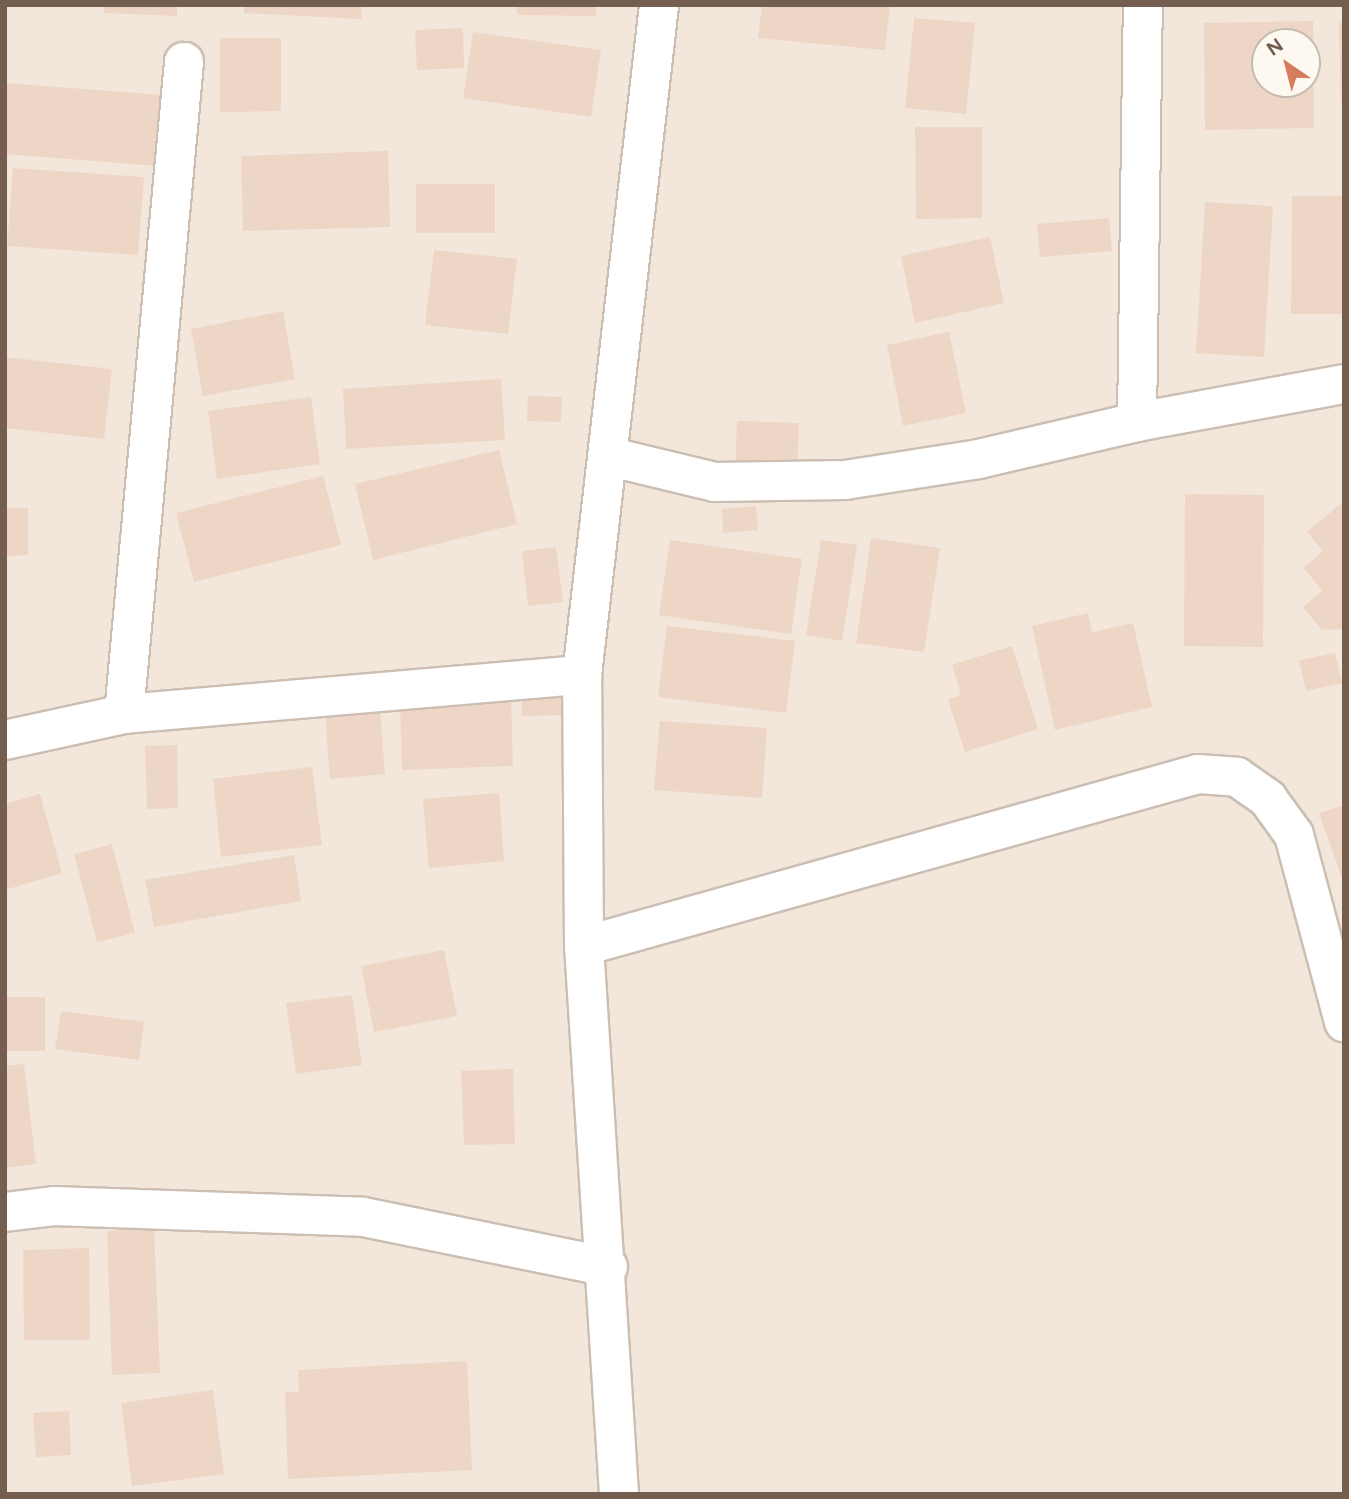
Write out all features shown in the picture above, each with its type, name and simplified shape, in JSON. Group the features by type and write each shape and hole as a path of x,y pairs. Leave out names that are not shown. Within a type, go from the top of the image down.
{"street":[{"path":"619,1494 608,1267 584,947 582,675 659,5"},
{"path":"1137,422 1143,5"},
{"path":"124,715 184,62"},
{"path":"607,456 715,482 845,480 979,459 1137,422 1344,384"},
{"path":"5,740 124,715 582,675"},
{"path":"584,947 1198,774 1237,777 1268,799 1294,835 1344,1022"},
{"path":"5,1212 54,1206 363,1217 608,1267"}],"shaded area":[{"path":"5,5 1344,5 1344,1494 5,1494"}],"building":[{"path":"104,5 177,5 177,16 104,13"},
{"path":"245,5 362,5 361,19 244,13"},
{"path":"517,5 596,5 596,16 517,15"},
{"path":"762,5 890,5 885,50 758,38"},
{"path":"914,18 975,23 966,114 905,108"},
{"path":"1313,21 1313,28 1251,28 1251,98 1314,98 1314,128 1205,130 1204,23"},
{"path":"1339,23 1344,23 1344,105 1341,105"},
{"path":"463,28 464,68 417,70 415,30"},
{"path":"473,32 601,50 591,117 463,98"},
{"path":"220,38 281,38 281,111 220,112"},
{"path":"5,83 163,95 157,166 5,154"},
{"path":"915,127 982,127 982,218 916,219"},
{"path":"388,151 390,227 243,231 241,156"},
{"path":"13,168 144,177 138,255 7,246"},
{"path":"416,184 495,184 495,233 416,233"},
{"path":"1292,196 1344,196 1344,314 1291,314"},
{"path":"1205,202 1273,206 1264,357 1196,353"},
{"path":"1109,218 1112,251 1040,257 1037,224"},
{"path":"990,237 1004,303 915,323 901,256"},
{"path":"434,250 517,259 508,334 425,325"},
{"path":"283,311 295,379 203,396 191,329"},
{"path":"949,332 966,413 903,426 887,345"},
{"path":"5,357 112,369 104,439 5,428"},
{"path":"501,379 505,440 346,449 343,389"},
{"path":"528,396 562,397 561,422 527,421"},
{"path":"311,397 320,464 217,479 208,411"},
{"path":"737,421 799,423 797,473 735,472"},
{"path":"499,450 517,524 373,560 355,484"},
{"path":"323,476 341,545 194,582 176,513"},
{"path":"1185,494 1264,495 1263,647 1184,646"},
{"path":"1344,501 1344,629 1322,630 1303,607 1322,591 1304,568 1323,551 1307,532"},
{"path":"756,506 758,530 723,533 722,509"},
{"path":"5,508 28,508 28,555 5,556"},
{"path":"871,538 940,548 924,652 856,643"},
{"path":"670,540 802,559 791,634 659,615"},
{"path":"821,540 857,545 842,641 806,635"},
{"path":"556,547 563,602 528,606 522,551"},
{"path":"1088,613 1092,632 1133,623 1152,707 1055,730 1032,626"},
{"path":"667,626 795,641 786,713 658,697"},
{"path":"1012,646 1038,729 965,752 948,700 961,695 952,665"},
{"path":"1335,653 1342,683 1306,691 1299,660"},
{"path":"562,685 562,715 522,716 521,687"},
{"path":"511,695 513,766 402,770 400,699"},
{"path":"379,696 385,774 330,779 324,700"},
{"path":"660,721 767,728 762,798 654,790"},
{"path":"177,745 178,808 147,809 145,746"},
{"path":"312,767 322,845 221,857 213,779"},
{"path":"499,793 504,861 429,868 423,799"},
{"path":"40,794 62,873 5,890 5,804"},
{"path":"1344,805 1344,881 1343,881 1319,813"},
{"path":"112,844 135,933 97,942 74,854"},
{"path":"294,855 301,901 154,927 145,880"},
{"path":"444,950 457,1016 374,1032 361,966"},
{"path":"352,995 362,1065 296,1074 286,1003"},
{"path":"5,997 45,997 45,1051 5,1051"},
{"path":"61,1011 144,1022 139,1060 55,1049"},
{"path":"24,1064 36,1164 5,1168 5,1066"},
{"path":"513,1069 515,1144 464,1145 461,1071"},
{"path":"154,1228 160,1373 112,1375 107,1231"},
{"path":"89,1248 90,1340 24,1340 23,1250"},
{"path":"467,1361 472,1470 288,1479 285,1392 299,1392 298,1370"},
{"path":"213,1390 224,1474 132,1486 121,1403"},
{"path":"69,1411 71,1455 36,1457 33,1413"}]}
